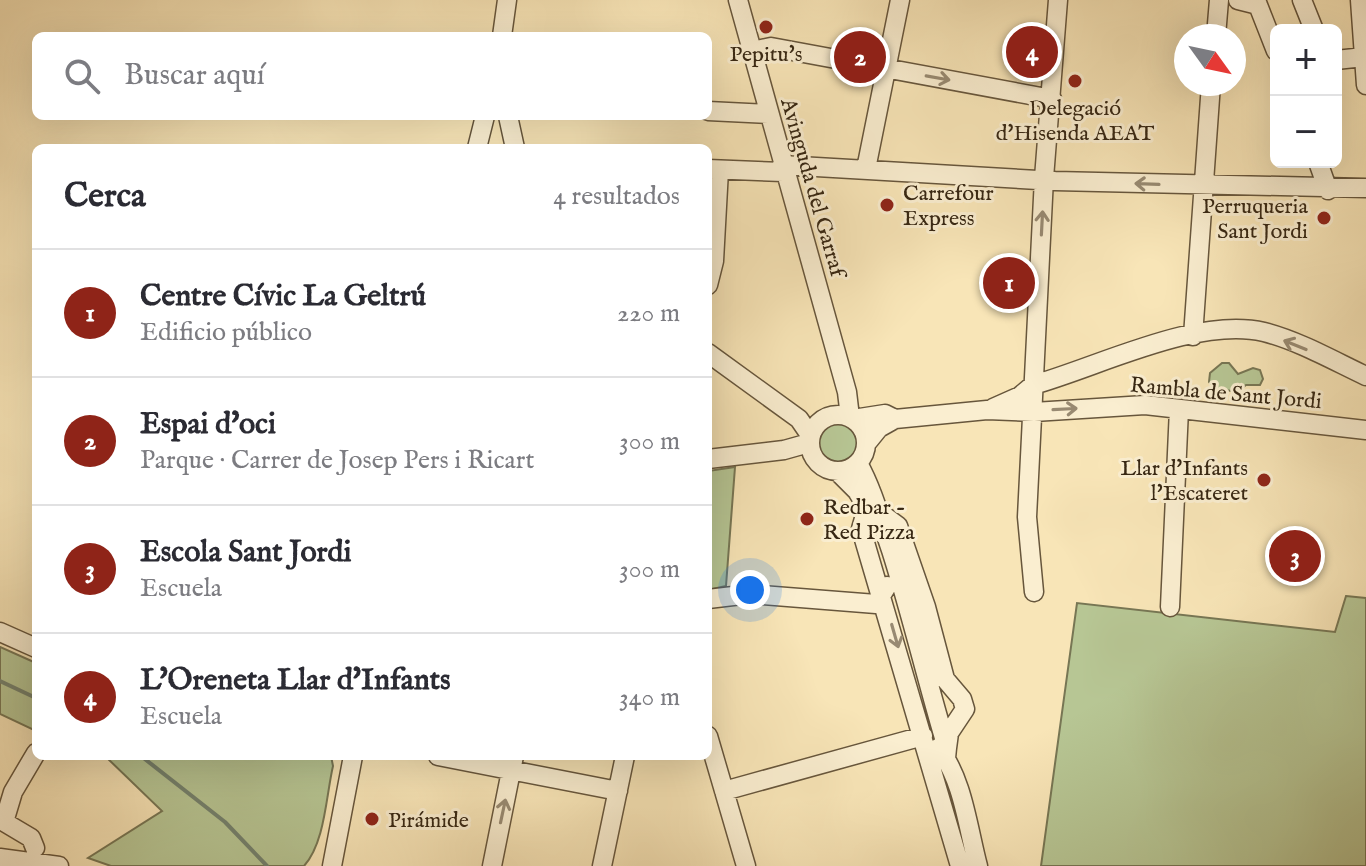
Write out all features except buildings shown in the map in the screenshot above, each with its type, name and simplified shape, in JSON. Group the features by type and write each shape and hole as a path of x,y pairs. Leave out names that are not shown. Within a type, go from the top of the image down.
{"street":[{"path":"503,32 507,0"},
{"name":"Avinguda del Garraf","path":"738,0 851,418"},
{"path":"866,169 900,0"},
{"path":"1034,592 1027,517 1044,178 1058,0"},
{"path":"1217,24 1219,0"},
{"path":"1238,0 1257,2 1270,36"},
{"path":"1302,0 1312,24"},
{"path":"1360,0 1366,82"},
{"path":"752,51 771,47 1052,99"},
{"path":"1342,59 1364,57"},
{"path":"1193,336 1210,96"},
{"path":"712,111 768,114"},
{"path":"478,144 484,120"},
{"path":"509,120 514,144"},
{"path":"1320,168 1328,190"},
{"path":"712,269 713,170 866,169 1202,186 1366,189"},
{"name":"Rambla de Sant Jordi","path":"987,410 1020,396 1033,385 1132,350 1209,331 1263,332 1366,376"},
{"path":"712,356 799,419 817,428"},
{"path":"817,463 817,428 843,387"},
{"name":"Rambla de Sant Jordi","path":"851,418 885,414 895,419 987,410 1034,412 1145,405 1366,430"},
{"path":"1170,607 1179,409"},
{"path":"712,459 784,450 817,428 851,418 863,429 866,444"},
{"path":"895,419 879,428 866,444 858,463 895,565 918,649 948,722 947,753 978,866"},
{"path":"784,450 837,471 873,510 898,526 926,607 945,679 962,699 965,709 948,722 934,722 924,707"},
{"path":"837,471 858,463"},
{"path":"873,510 861,529 960,866"},
{"path":"712,599 750,594 876,604 883,596 895,565"},
{"path":"0,632 32,646"},
{"path":"918,649 916,678 924,707 937,746 947,753"},
{"path":"724,791 923,736"},
{"path":"712,750 746,866"},
{"path":"32,760 9,799 4,822 31,838 35,848"},
{"path":"330,866 352,760"},
{"path":"476,760 513,764 618,791"},
{"path":"602,866 624,760"},
{"path":"492,866 513,764"},
{"path":"0,857 59,866"}],"green space":[{"path":"1222,363 1229,363 1238,374 1253,368 1260,370 1263,379 1260,385 1246,385 1237,392 1214,388 1209,382 1210,373"},
{"path":"838,422 853,428 859,443 853,458 838,464 823,458 817,443 823,428"},
{"path":"735,467 726,586 712,589 712,470"},
{"path":"1346,596 1366,598 1366,866 1041,866 1077,603 1335,632"},
{"path":"0,647 32,661 32,729 0,714"},
{"path":"109,760 332,760 324,819 316,845 304,866 111,866 88,858 162,811"}],"waterway":[{"path":"0,681 32,696"},
{"path":"146,760 225,822 267,866"}],"place":[{"name":"Pepitu's","path":"766,27"},
{"name":"L'Oreneta Llar d'Infants","path":"1032,52"},
{"name":"Espai d'oci","path":"860,57"},
{"name":"Delegació d'Hisenda AEAT","path":"1075,81"},
{"name":"Carrefour Express","path":"887,205"},
{"name":"Perruqueria Sant Jordi","path":"1324,218"},
{"name":"Centre Cívic La Geltrú","path":"1009,283"},
{"name":"Llar d'Infants l'Escateret","path":"1264,480"},
{"name":"Redbar - Red Pizza","path":"807,519"},
{"name":"Escola Sant Jordi","path":"1295,556"},
{"name":"Pirámide","path":"372,819"}]}
